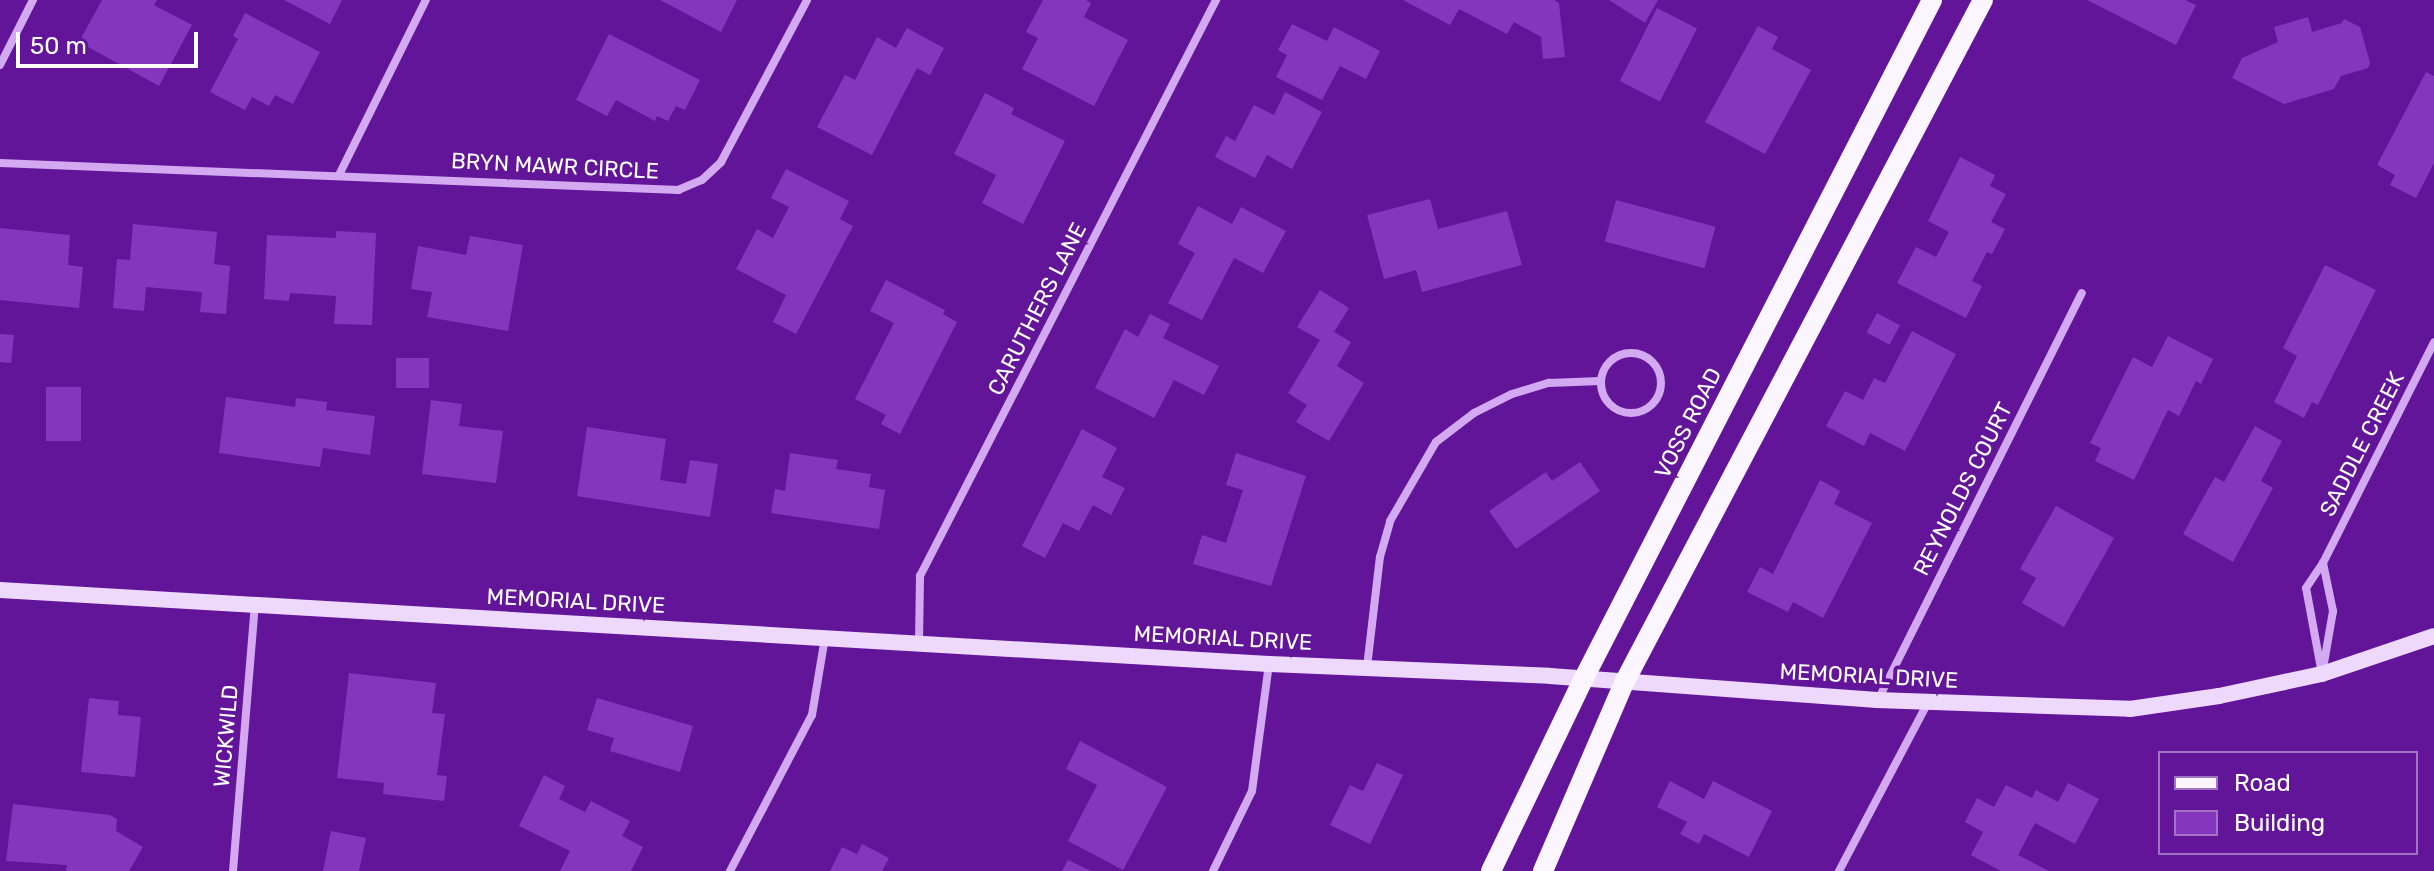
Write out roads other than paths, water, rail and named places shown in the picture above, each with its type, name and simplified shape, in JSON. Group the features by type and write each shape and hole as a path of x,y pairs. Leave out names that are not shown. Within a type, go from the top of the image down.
{"main road":[{"name":"VOSS ROAD","path":"1491,871 1584,678 1932,0"},
{"path":"1543,871 1625,681 1983,0"}],"street":[{"path":"0,65 33,0"},
{"path":"339,175 426,0"},
{"name":"BRYN MAWR CIRCLE","path":"0,163 678,190 702,180 721,162 807,0"},
{"name":"CARUTHERS LANE","path":"919,641 920,576 1216,0"},
{"name":"REYNOLDS COURT","path":"1877,700 2082,293"},
{"name":"SADDLE CREEK","path":"2322,674 2306,588 2323,563 2434,342"},
{"path":"1636,353 1653,363 1661,381 1656,400 1649,407 1631,413 1612,407 1605,400 1600,381 1603,371 1616,356 1636,353"},
{"path":"1367,667 1380,557 1390,521 1436,442 1474,413 1512,394 1549,383 1600,381"},
{"path":"2322,674 2333,611 2323,563"},
{"name":"MEMORIAL DRIVE","path":"0,590 919,641 1269,664 1584,678 1877,700 2130,709 2219,696 2322,674 2434,636"},
{"name":"WICKWILD","path":"233,871 255,604"},
{"path":"730,871 812,715 825,636"},
{"path":"1213,871 1252,791 1269,664"},
{"path":"1839,871 1928,702"}]}
